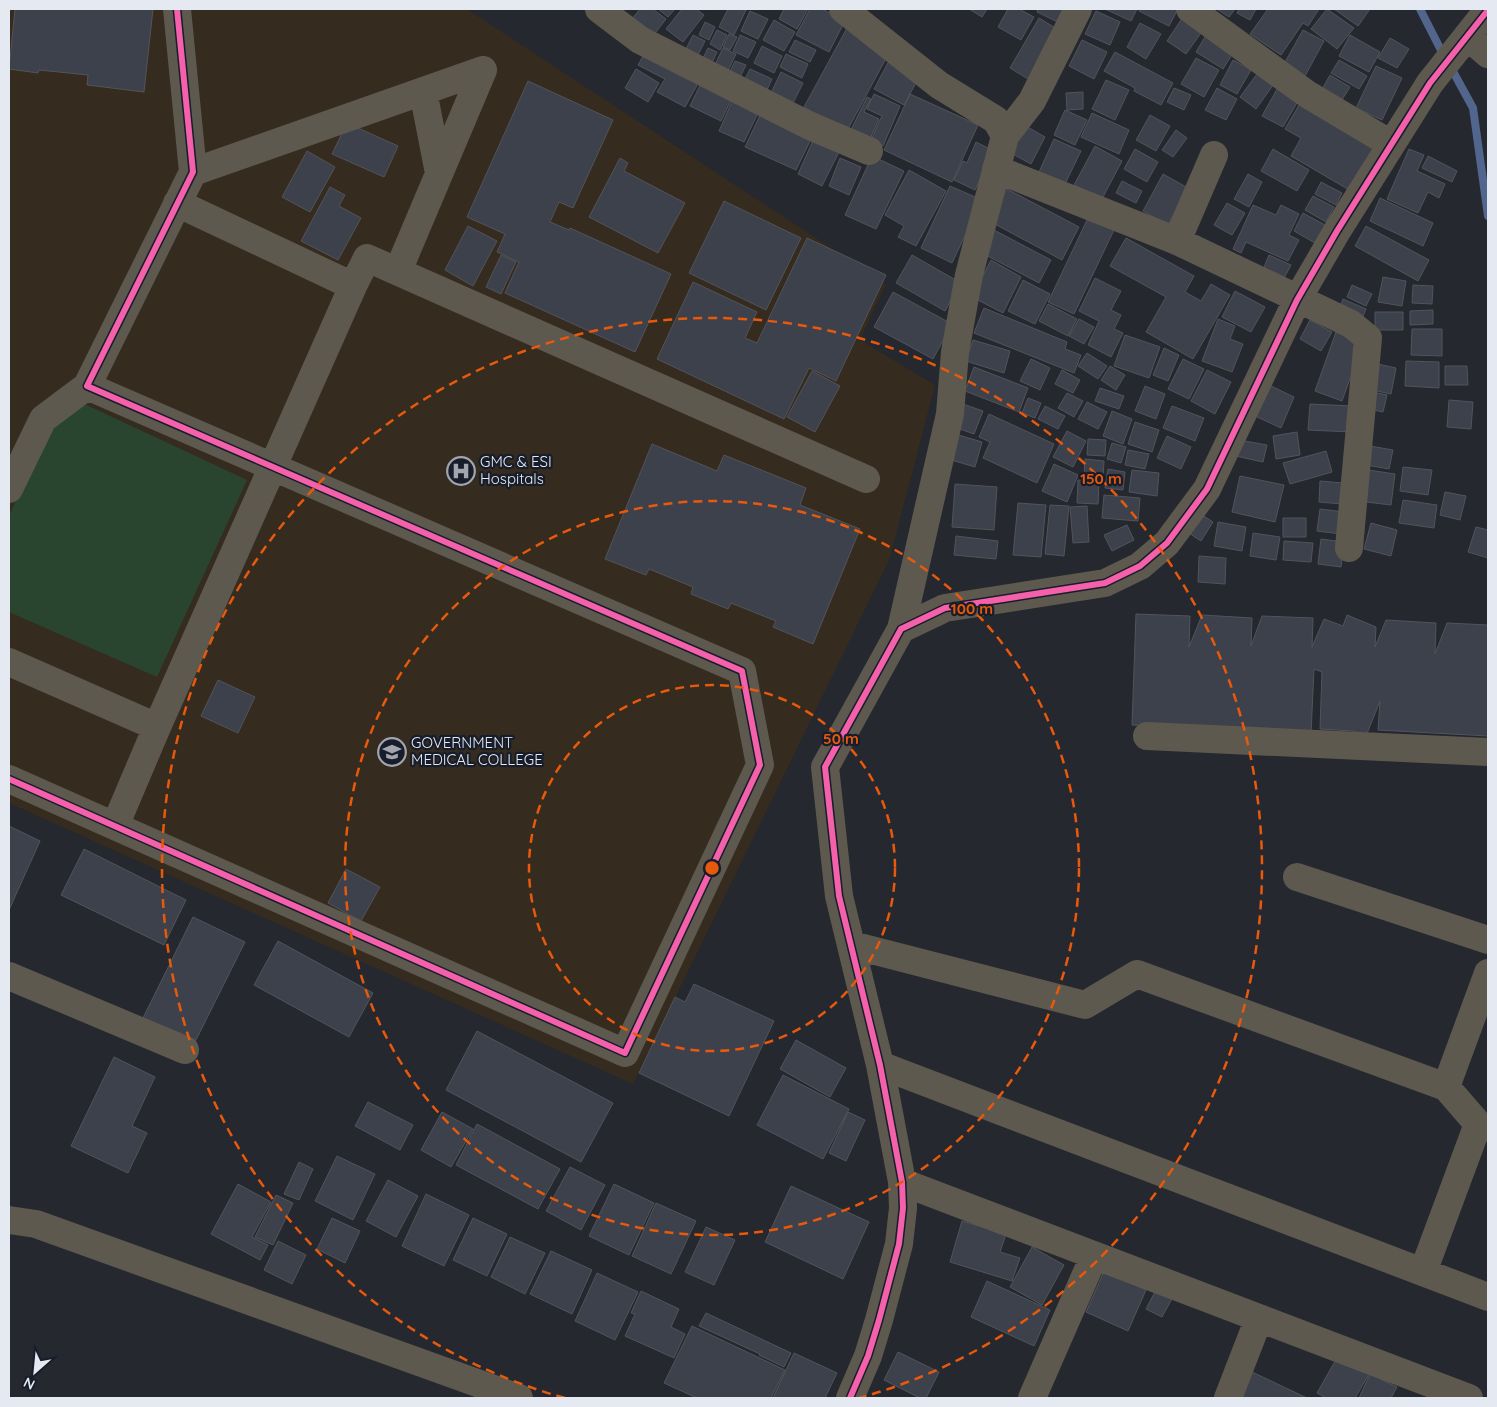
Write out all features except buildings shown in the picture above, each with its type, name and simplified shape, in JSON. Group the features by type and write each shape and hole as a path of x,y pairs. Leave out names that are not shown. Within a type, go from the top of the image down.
{"street":[{"path":"9,489 43,419 87,386 192,172 177,9"},
{"path":"599,9 640,40 808,125 869,151"},
{"path":"843,9 939,85 996,120 1004,136"},
{"path":"850,1398 868,1356 899,1244 903,1208 902,1182 880,1065 839,896 825,767 901,629 950,414 955,352 969,275 1004,136 1032,101 1078,9"},
{"path":"1190,9 1306,94 1391,144"},
{"path":"901,629 945,608 1105,583 1140,566 1167,542 1207,489 1297,300 1337,231 1430,83 1488,10"},
{"path":"1462,43 1488,54"},
{"path":"192,172 483,70 398,271"},
{"path":"423,91 439,173"},
{"path":"1177,241 1214,155"},
{"path":"996,170 1177,241 1297,300 1351,324 1368,338 1349,548"},
{"path":"177,203 353,286"},
{"path":"115,826 157,727 367,258 866,479"},
{"path":"9,779 625,1053 760,765 742,671 87,386"},
{"path":"9,662 157,727"},
{"path":"1147,736 1488,752"},
{"path":"1297,877 1488,940"},
{"path":"852,945 1085,1005 1137,974 1446,1087 1483,1126 1423,1272"},
{"path":"1446,1087 1488,972"},
{"path":"9,976 185,1050"},
{"path":"880,1065 1488,1297"},
{"path":"902,1182 1259,1318 1407,1387 1469,1398"},
{"path":"9,1220 36,1224 518,1398"},
{"path":"1032,1398 1094,1256"},
{"path":"1228,1398 1259,1318"}],"shaded area":[{"name":"GMC & ESI Hospitals","path":"9,9 467,9 886,284 860,340 935,385 890,558 633,1084 9,803"}],"green space":[{"path":"63,394 247,480 157,677 9,612 9,516"}],"waterway":[{"path":"1420,9 1444,56"},
{"path":"1450,66 1473,108 1488,216"}],"cycle path":[{"path":"9,779 625,1053 760,765 742,671 87,386 193,172 177,9"},
{"path":"850,1398 868,1356 899,1244 903,1208 902,1182 880,1065 839,896 825,767 901,629 945,608 1105,583 1140,566 1167,543 1207,489 1297,300 1337,231 1430,83 1488,10"}],"place":[{"name":"GMC & ESI Hospitals","path":"461,471"},
{"name":"GOVERNMENT MEDICAL COLLEGE","path":"392,752"}]}
